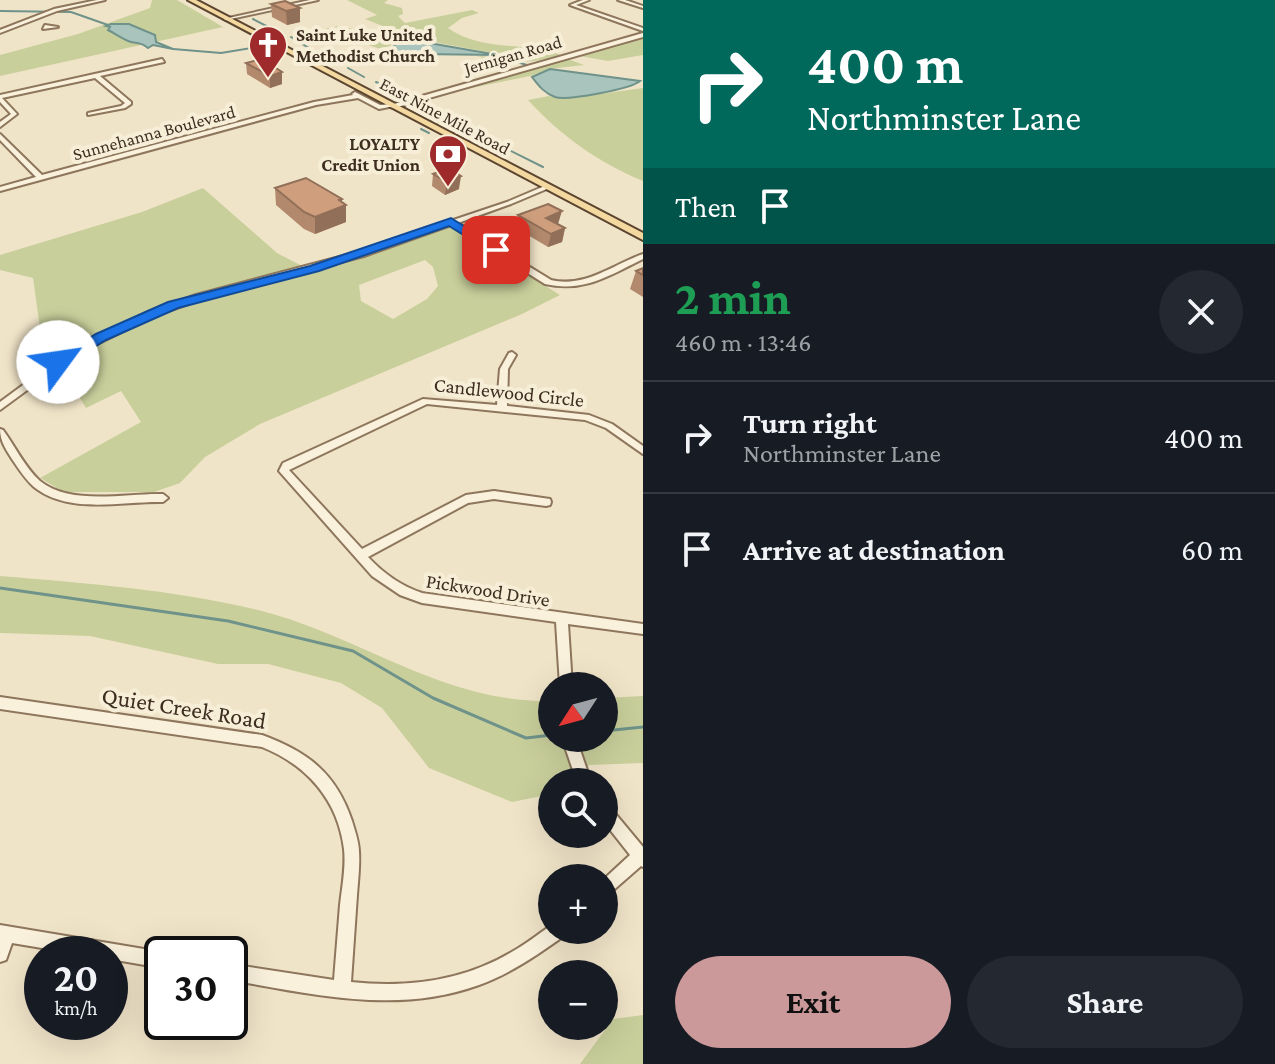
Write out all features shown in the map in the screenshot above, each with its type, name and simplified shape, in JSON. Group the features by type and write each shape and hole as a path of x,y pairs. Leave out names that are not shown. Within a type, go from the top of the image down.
{"main road":[{"name":"East Nine Mile Road","path":"191,0 464,134 643,227"},
{"path":"201,0 230,17"},
{"name":"East Nine Mile Road","path":"230,17 348,88 401,103 547,187 643,237"},
{"path":"319,68 387,100 401,103"},
{"path":"464,134 540,176 547,187 571,192 643,227"}],"street":[{"path":"1,31 61,9 103,0"},
{"path":"230,17 316,0"},
{"path":"587,0 572,5 643,32"},
{"path":"620,0 643,7"},
{"path":"25,22 46,26"},
{"name":"Jernigan Road","path":"401,103 643,32"},
{"path":"0,125 14,114 0,98 162,61"},
{"path":"90,114 129,103 95,75"},
{"name":"Sunnehanna Boulevard","path":"316,103 348,88 379,107 401,103"},
{"name":"Sunnehanna Boulevard","path":"0,189 316,103 360,96"},
{"path":"0,136 41,178"},
{"path":"0,407 72,353 151,314 199,297 315,268 451,222 494,206 504,199 547,187"},
{"path":"451,222 548,282 561,286 578,285 643,256"},
{"path":"502,406 504,369 512,355"},
{"name":"Candlewood Circle","path":"284,471 287,466 415,404 436,400 586,417 609,426 643,451"},
{"path":"0,432 33,479 55,494 88,498 163,498"},
{"name":"Pickwood Drive","path":"284,471 376,573 409,594 562,620 643,629"},
{"path":"361,555 466,499 494,495 546,502"},
{"path":"562,620 565,672"},
{"name":"Quiet Creek Road","path":"0,703 262,741 280,746 306,761 332,791 349,830 352,852 342,991"},
{"path":"618,828 642,856 618,877"},
{"path":"0,954 4,933 144,957"},
{"path":"248,975 342,991 395,995 461,983 516,960 538,944"}],"green space":[{"path":"152,0 177,0 223,27 0,76 0,55 78,34 150,8"},
{"path":"347,0 388,0 384,3 402,8 403,14 398,16 405,23 472,10 479,13 462,18 448,28 475,40 561,55 508,62 477,56 493,57 499,54 406,37 398,39 386,50 353,41 303,41 289,37 338,26 384,35 395,31 365,19 377,15"},
{"path":"643,36 643,55 608,61 574,55"},
{"path":"565,58 584,65 549,69 462,90 458,88"},
{"path":"643,88 643,181 581,147 528,100 549,96 563,99"},
{"path":"203,188 277,253 306,268 206,295 142,317 111,330 50,364 42,343 33,278 0,270 0,255 142,212"},
{"path":"448,225 560,295 522,314 260,424 205,457 180,483 154,492 64,492 40,478 141,422 121,391 86,408 77,393 53,369 137,322 201,299 317,270","holes":["425,260 433,267 438,286 427,299 393,319 361,301 359,285"]},
{"path":"0,576 163,592 258,610 331,635 437,680 512,699 538,700 538,752 566,752 572,768 538,768 538,797 512,802 429,768 382,708 341,683 268,664 218,664 90,636 0,633"},
{"path":"643,696 643,763 589,765 585,768 581,752 618,752 618,697"},
{"path":"643,1015 643,1064 580,1064 598,1040 618,1040 618,1018"}],"water":[{"path":"129,24 155,35 156,42 173,49 153,45 148,48 129,41 108,30 110,27 106,26"},
{"path":"400,39 406,39 498,55 389,51"},
{"path":"550,69 640,81 599,94 562,98 545,91 532,77"}],"building":[{"path":"285,1 300,8 286,11 271,4"},
{"path":"262,59 282,72 270,76 246,63"},
{"path":"448,168 461,176 447,182 433,174"},
{"path":"306,178 342,199 339,200 346,205 315,217 304,212 275,188"},
{"path":"548,204 562,211 546,218 565,228 551,234 518,215"}],"waterway":[{"path":"0,11 71,12 108,25"},
{"path":"253,19 280,33"},
{"path":"295,38 342,33 395,43"},
{"path":"291,37 312,50"},
{"path":"254,42 262,46"},
{"path":"173,49 221,53 262,46"},
{"path":"262,46 281,55"},
{"path":"323,56 340,64"},
{"path":"496,56 527,65"},
{"path":"348,68 364,77"},
{"path":"376,82 411,97"},
{"path":"455,122 473,131"},
{"path":"421,129 429,133"},
{"path":"485,138 543,167"},
{"path":"444,141 458,148"},
{"path":"0,588 228,621 353,651 433,698 526,738 538,737"},
{"path":"618,730 643,727"}],"place":[{"name":"Saint Luke United Methodist Church","path":"268,79"},
{"name":"LOYALTY Credit Union","path":"448,188"}],"route":[{"path":"58,362 135,320 173,305 315,268 451,222 496,250"}]}
